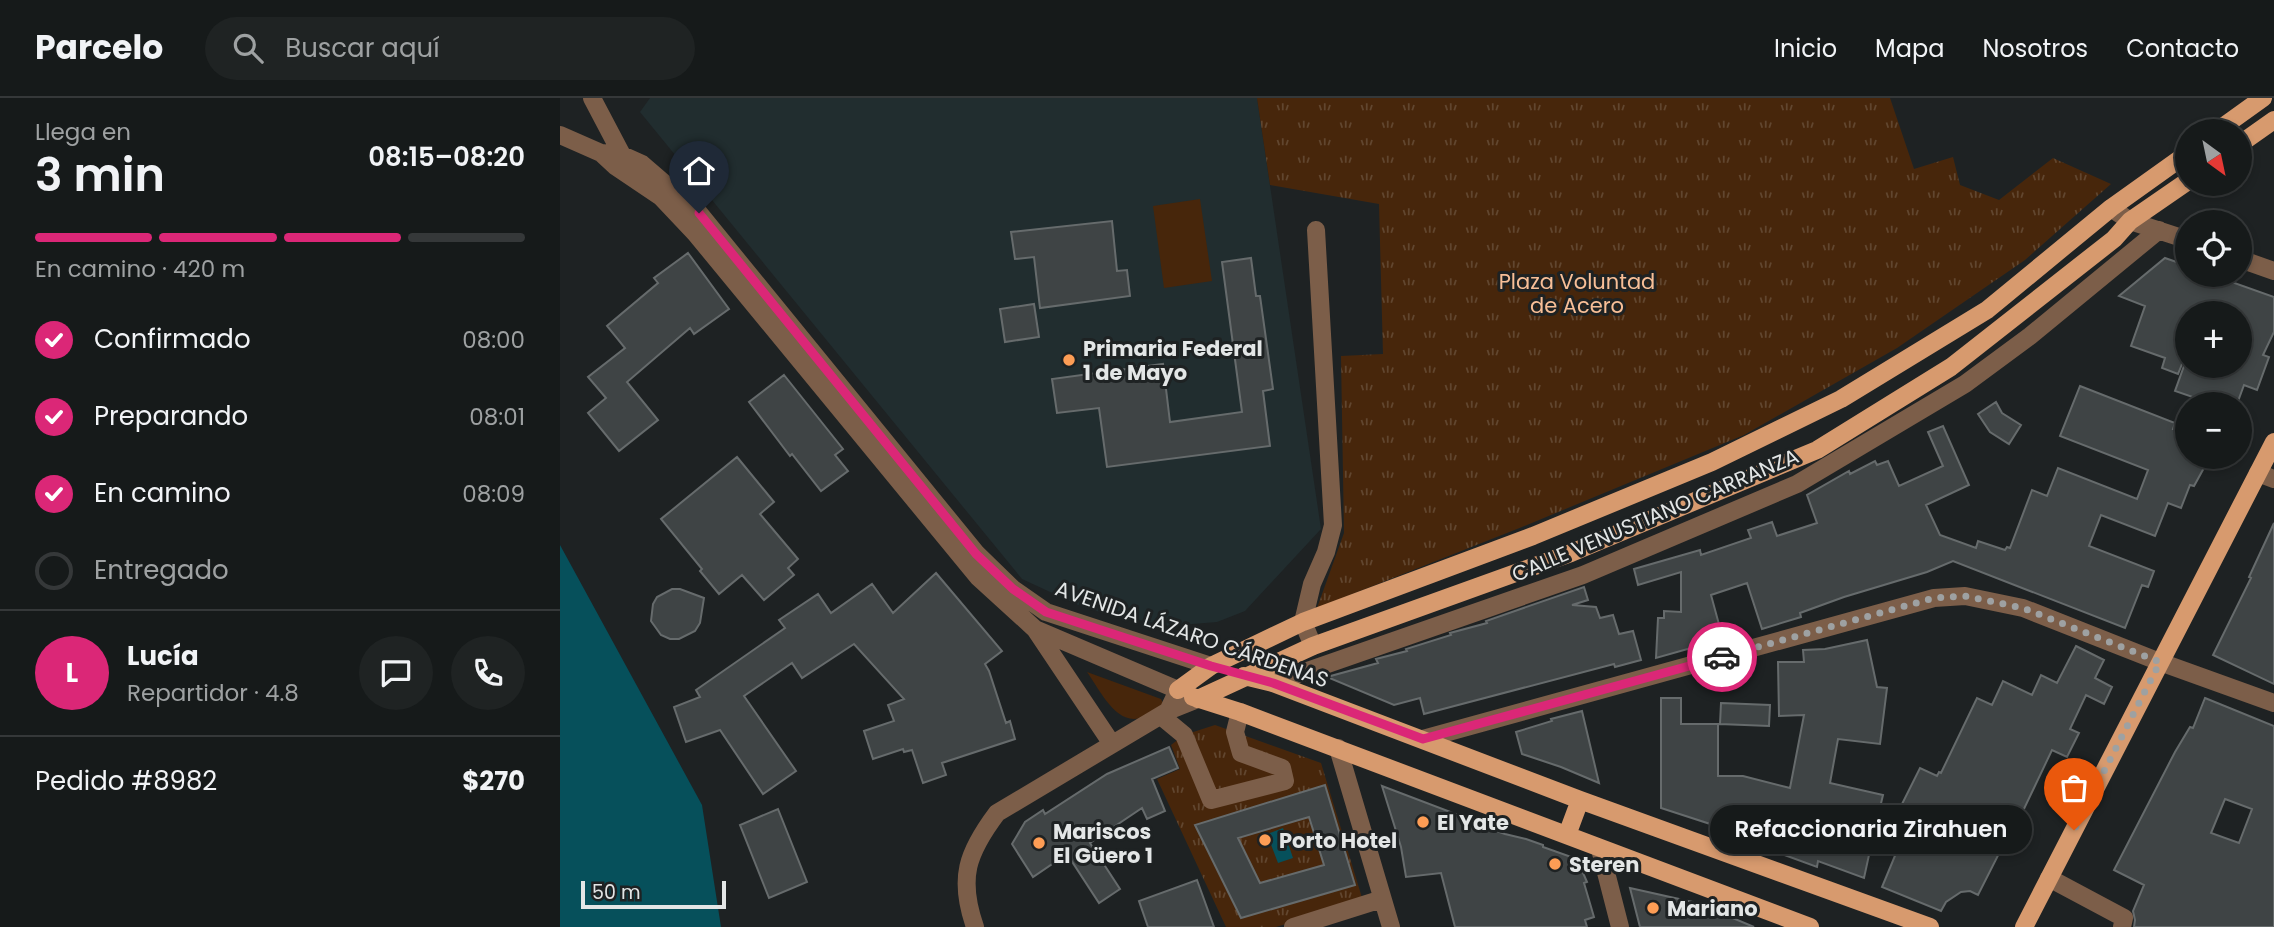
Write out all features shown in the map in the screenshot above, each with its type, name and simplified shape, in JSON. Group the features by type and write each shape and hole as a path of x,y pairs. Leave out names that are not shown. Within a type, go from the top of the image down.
{"main road":[{"path":"2234,119 2263,98"},
{"path":"2252,136 2274,120"},
{"path":"1178,690 1211,666 1303,622 1533,536 1712,462 1841,399 1987,310 2112,208 2175,162"},
{"path":"1198,699 1313,646 1571,553 1817,450 1951,367 2114,239 2130,220 2175,190"},
{"path":"2024,927 2160,662 2266,476 2274,442"},
{"name":"AVENIDA LÁZARO CÁRDENAS","path":"1211,666 1273,683 1580,800 1930,927"},
{"name":"AVENIDA LÁZARO CÁRDENAS","path":"1178,690 1810,927"},
{"path":"1567,835 1580,800"}],"street":[{"path":"592,98 618,161"},
{"name":"AVENIDA LÁZARO CÁRDENAS","path":"560,135 618,161 642,164 699,213 976,554 1013,589 1046,612 1211,666"},
{"name":"AVENIDA LÁZARO CÁRDENAS","path":"618,161 631,175 661,198 695,233 978,577 1035,629 1178,690"},
{"path":"2112,208 2130,220 2175,235"},
{"path":"1313,646 1303,622 1312,584 1326,552 1333,525 1316,230"},
{"name":"CALLE VENUSTIANO CARRANZA","path":"1273,683 1583,575 1797,484 1965,384 2030,336 2160,230"},
{"path":"2252,263 2274,271"},
{"path":"1423,739 1934,598 1965,596 2023,608 2274,703"},
{"path":"1035,629 1112,744"},
{"path":"1164,713 1178,690"},
{"path":"975,927 969,911 965,876 978,838 997,813 1164,713 1198,699"},
{"path":"1164,713 1184,735 1211,800 1285,781 1282,768 1241,753 1235,732 1240,712"},
{"path":"1338,748 1391,927"},
{"path":"1600,849 1620,927"},
{"path":"2049,878 2124,918 2122,927"},
{"path":"1293,927 1382,900"}],"shaded area":[{"name":"Primaria Federal 1 de Mayo","path":"650,98 1257,98 1321,529 1245,611 1217,622 1168,626 1087,609 1022,579 640,112"}],"green space":[{"name":"Plaza Voluntad de Acero","path":"1257,98 1890,98 1914,169 1953,157 1960,185 1999,200 2053,158 2111,184 2025,260 1897,348 1744,435 1317,608 1344,533 1341,356 1383,354 1379,204 1270,185"},
{"path":"1200,199 1212,281 1164,288 1153,206"},
{"path":"1087,672 1161,699 1163,703 1157,710 1145,716 1126,718 1104,698"},
{"name":"Porto Hotel","path":"1215,725 1321,763 1363,901 1276,927 1226,927 1157,779 1180,769 1171,745 1184,735"}],"water":[{"path":"560,545 702,805 721,927 560,927"},
{"path":"1283,828 1293,858 1278,863 1267,834"}],"building":[{"path":"1112,221 1117,271 1127,270 1130,296 1040,308 1034,257 1015,259 1011,232"},
{"path":"688,253 729,309 694,334 690,328 627,382 658,420 619,451 588,413 606,398 588,377 625,348 607,326 658,283 654,278"},
{"path":"1251,258 1256,296 1260,296 1273,389 1263,391 1270,446 1107,467 1099,408 1057,413 1052,379 1163,364 1170,422 1242,412 1222,262"},
{"path":"2165,258 2175,261 2175,287 2246,287 2274,297 2274,332 2263,355 2269,357 2257,390 2244,385 2241,392 2175,391 2180,378 2252,378 2252,301 2175,301 2175,373 2162,368 2165,358 2131,346 2145,306 2119,296"},
{"path":"1034,304 1039,337 1005,342 1000,309"},
{"path":"784,375 843,449 835,455 848,471 821,491 749,402"},
{"path":"2080,386 2175,423 2175,469 2203,469 2194,486 2190,485 2181,508 2168,503 2155,536 2101,515 2089,546 2154,571 2148,587 2142,585 2125,628 1953,561 1927,572 1844,597 1800,613 1801,617 1762,629 1747,583 1711,595 1723,639 1656,658 1658,618 1664,618 1664,611 1681,612 1681,572 1638,585 1634,569 1700,550 1701,555 1751,538 1748,530 1772,522 1777,536 1817,523 1807,495 1849,471 1850,474 1875,461 1877,465 1888,461 1899,486 1943,466 1928,432 1943,426 1969,485 1926,505 1940,535 1976,548 1978,541 2005,550 2010,548 2032,490 2047,496 2058,468 2137,499 2148,470 2060,436"},
{"path":"1996,402 2002,413 2021,425 2009,444 1990,432 1978,414"},
{"path":"737,457 774,502 760,514 798,559 788,568 794,575 764,600 742,575 719,594 661,519"},
{"path":"2274,523 2274,684 2213,655 2251,578 2249,577"},
{"path":"936,573 1002,651 985,664 1006,723 1010,721 1015,739 942,763 946,775 923,783 912,750 904,752 903,749 873,759 864,731 894,721 888,705 904,699 854,644 802,678 792,663 744,696 796,771 763,794 720,730 686,742 674,707 700,697 696,690 785,628 779,620 818,594 831,613 872,584 893,613"},
{"path":"1584,587 1588,600 1572,605 1596,607 1600,618 1613,615 1619,634 1633,631 1641,660 1615,667 1614,664 1424,714 1420,698 1394,705 1327,677 1378,663 1376,659 1407,651 1406,649 1451,635 1450,633 1487,623 1486,621"},
{"path":"672,589 680,589 704,598 700,623 695,631 679,639 661,635 651,621 653,604 657,597"},
{"path":"1867,640 1877,687 1887,688 1880,744 1838,739 1830,783 1883,795 1878,816 1860,812 1853,850 1869,855 1864,878 1818,861 1817,867 1771,850 1776,812 1738,810 1738,833 1661,808 1661,698 1681,698 1681,724 1718,724 1718,776 1743,776 1790,788 1804,715 1779,716 1778,662 1804,662 1803,650 1825,649"},
{"path":"2076,646 2104,660 2095,678 2112,687 2104,704 2086,695 2070,729 2079,733 2067,757 2052,750 1978,895 1970,891 1961,892 1946,902 1941,911 1882,887 1914,810 1902,804 1920,768 1937,776 1941,773 1977,698 1992,705 2003,681 2032,695 2041,675 2057,683"},
{"path":"2205,698 2274,726 2274,927 2134,927 2133,911 2144,885 2114,870 2175,752 2190,727 2193,728","holes":["2225,799 2252,809 2239,843 2211,833"]},
{"path":"1721,703 1770,705 1769,726 1720,724"},
{"path":"1582,711 1599,783 1522,754 1516,732"},
{"path":"1169,747 1178,768 1152,779 1165,811 1147,819 1142,808 1090,843 1120,889 1099,903 1067,854 1033,877 1012,844 1025,822 1043,810 1045,814 1107,774"},
{"path":"1325,785 1355,885 1241,918 1195,825","holes":["1309,817 1324,865 1260,883 1238,838"]},
{"path":"1382,786 1469,819 1468,821 1577,859 1587,882 1584,883 1594,917 1585,920 1587,927 1455,927 1441,873 1406,877 1401,847"},
{"path":"778,809 807,882 769,898 740,825"},
{"path":"1197,880 1214,927 1148,927 1139,901"},
{"path":"1630,888 1697,903 1754,927 1640,927"}],"way so far":[{"path":"1722,657 1934,598 1965,596 2023,608 2160,662 2074,830"}],"place":[{"name":"Primaria Federal 1 de Mayo","path":"1069,360"},
{"name":"El Yate","path":"1423,822"},
{"name":"Refaccionaria Zirahuen","path":"2074,830"},
{"name":"Porto Hotel","path":"1265,840"},
{"name":"Mariscos El Güero 1","path":"1039,843"},
{"name":"Steren","path":"1555,864"},
{"name":"Mariano","path":"1653,908"}],"route":[{"path":"699,213 976,554 1013,589 1046,612 1211,666 1273,683 1423,739 1722,657"}]}
